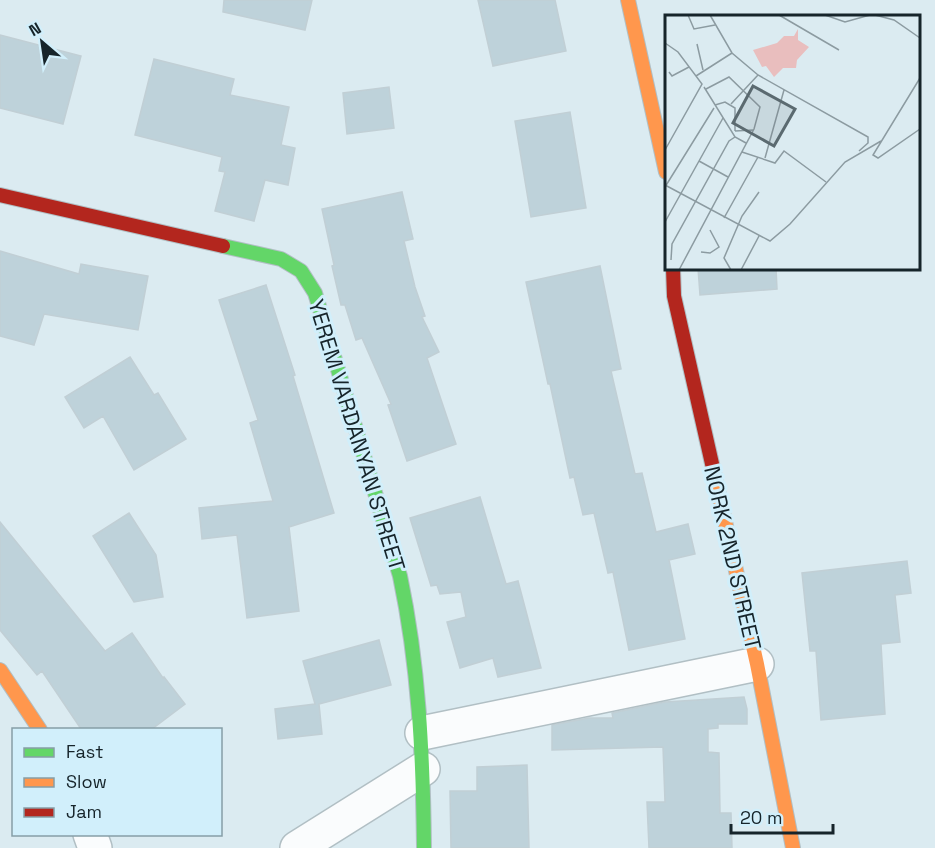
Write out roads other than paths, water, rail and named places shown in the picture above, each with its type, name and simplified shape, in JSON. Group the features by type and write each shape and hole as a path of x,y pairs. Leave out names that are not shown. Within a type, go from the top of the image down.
{"street":[{"path":"628,0 665,167"},
{"name":"YEREM VARDANYAN STREET","path":"0,195 281,259 301,271 315,293 409,612 422,733 424,848"},
{"name":"NORK 2ND STREET","path":"672,270 674,296 757,664 793,848"},
{"path":"422,733 757,664"},
{"path":"0,670 39,728"},
{"path":"297,848 423,769"}]}
